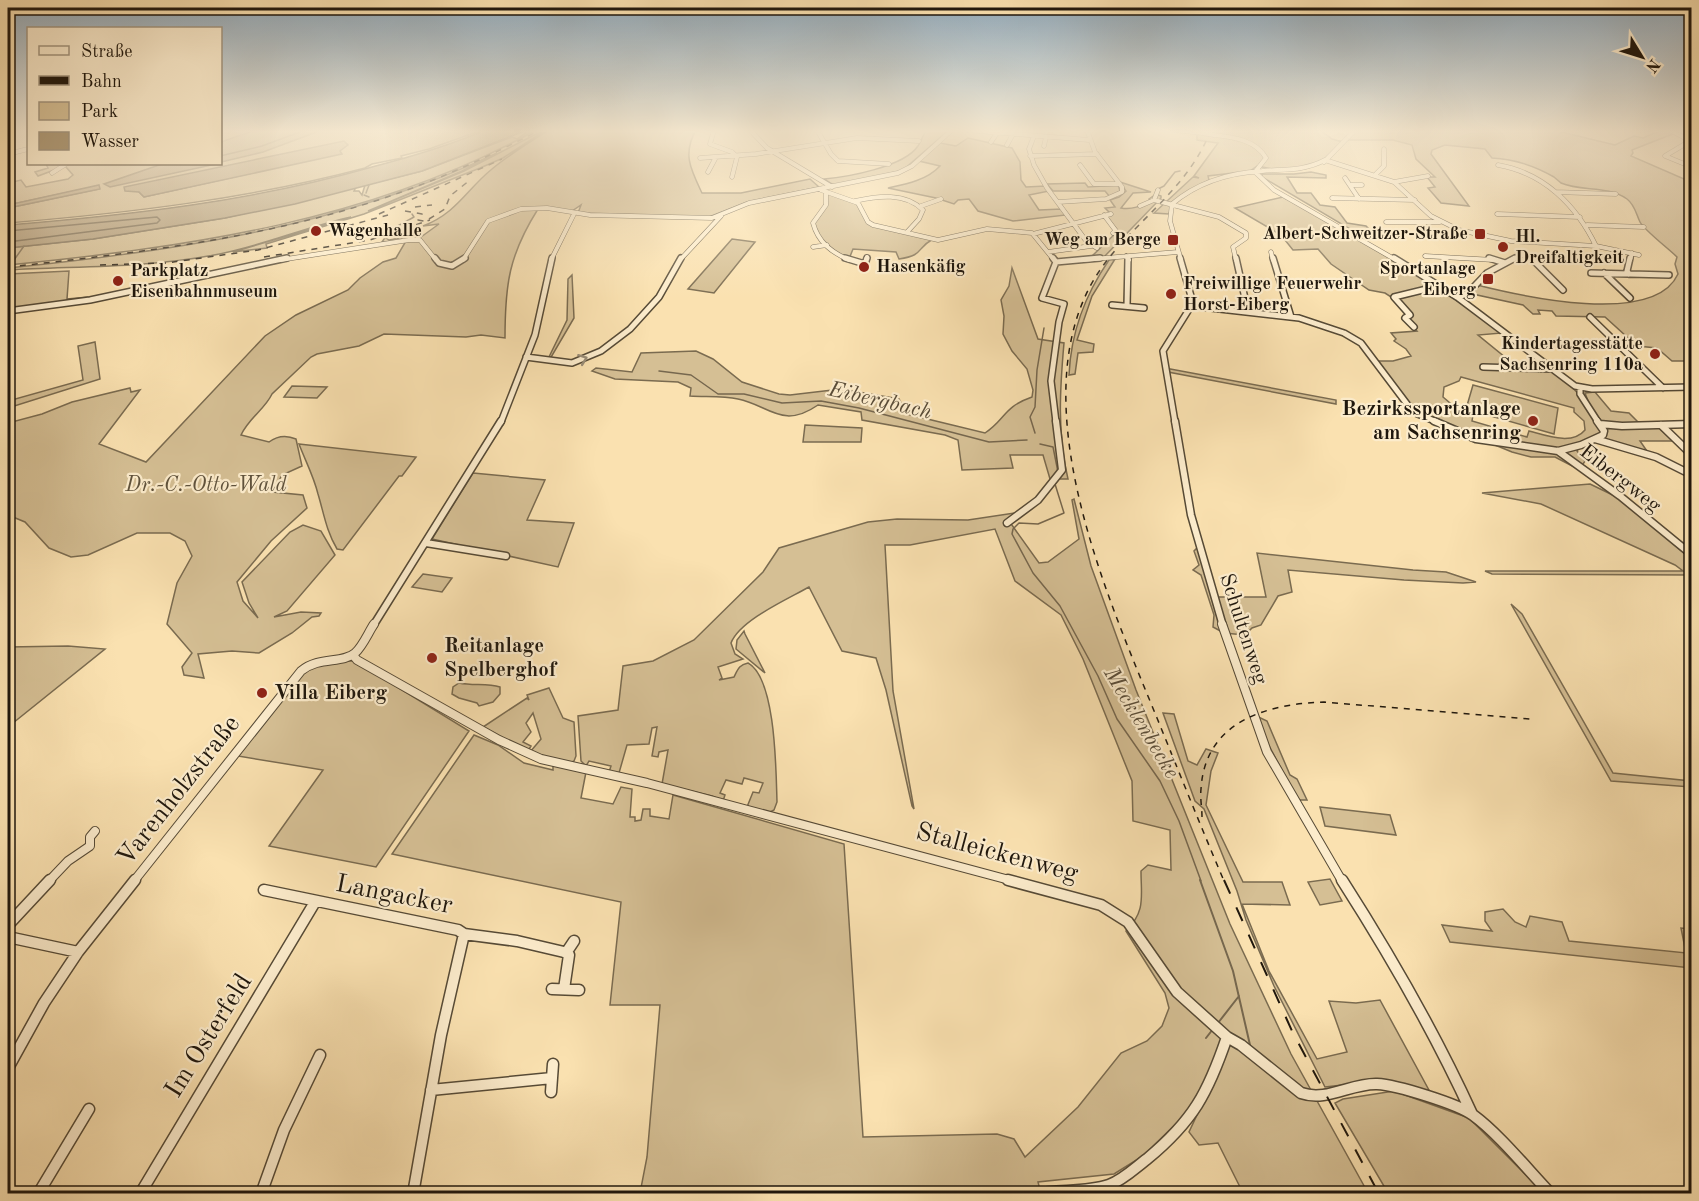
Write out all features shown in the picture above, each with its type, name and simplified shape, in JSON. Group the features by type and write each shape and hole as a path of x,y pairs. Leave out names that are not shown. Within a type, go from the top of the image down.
{"street":[{"path":"823,186 855,201 861,206 870,223 938,240 987,229 1033,234 1111,214"},
{"path":"8,311 90,300 294,257 409,240 422,242 439,263 456,265 465,259 484,225 490,219 518,209 539,208 574,214 706,218 721,216 749,203 840,186"},
{"path":"1048,186 1058,202 1094,247 1048,252"},
{"path":"1058,202 1115,197 1122,192 1121,186"},
{"path":"1199,186 1172,204 1169,218 1193,306 1291,317 1328,327 1359,341 1413,412 1476,439 1558,451 1570,450 1595,439 1603,435 1600,424 1580,394 1580,388"},
{"path":"1271,186 1456,297 1580,388 1692,387"},
{"path":"1351,186 1359,199"},
{"path":"1399,186 1440,222 1473,234 1520,241 1596,246 1640,255"},
{"path":"1545,186 1555,192 1587,225 1596,246"},
{"path":"826,189 827,202 815,219 815,229 824,245 845,261 866,264 867,257"},
{"path":"1140,206 1154,200 1158,195 1158,190"},
{"path":"1555,192 1616,194"},
{"path":"855,201 891,197 921,206 941,199"},
{"path":"1332,198 1415,200"},
{"path":"1154,200 1219,217 1246,233 1246,238 1233,248 1248,312"},
{"path":"908,231 919,219 923,210 921,206"},
{"path":"353,655 498,429 535,335 549,265 574,214"},
{"path":"1497,214 1580,217"},
{"path":"1104,215 1116,231 1113,233"},
{"path":"526,357 572,363 601,351 630,329 658,297 682,256 721,216"},
{"path":"1587,225 1644,227 1636,220"},
{"path":"1386,222 1394,224 1440,222"},
{"path":"1033,234 1056,262"},
{"path":"1520,241 1523,248 1522,255"},
{"path":"814,244 824,245"},
{"path":"1056,262 1080,262 1178,252"},
{"path":"1271,252 1291,317"},
{"path":"1629,274 1627,271 1632,253"},
{"path":"1456,297 1467,294 1487,273 1522,255 1534,260 1563,290"},
{"path":"1126,256 1129,260 1127,306"},
{"path":"1425,256 1487,258 1505,263"},
{"path":"1007,523 1016,519 1060,474 1063,465 1051,381 1058,343 1059,322 1064,304 1042,298 1056,262"},
{"path":"856,263 858,270"},
{"path":"1591,273 1670,275"},
{"path":"1604,273 1630,298"},
{"path":"1660,275 1669,282"},
{"path":"1414,327 1405,318 1410,315 1394,297 1439,286"},
{"path":"1112,305 1144,308"},
{"name":"Schultenweg","path":"1193,306 1163,351 1191,515 1220,621 1235,666 1267,752 1321,848 1368,921 1451,1068 1472,1114"},
{"path":"1590,317 1663,388"},
{"path":"1483,367 1554,369"},
{"path":"1600,424 1692,424"},
{"path":"1661,425 1692,455"},
{"name":"Eibergweg","path":"1595,439 1656,457 1692,475"},
{"name":"Eibergweg","path":"1558,451 1620,496 1692,555"},
{"path":"426,543 506,556"},
{"name":"Stalleickenweg","path":"353,655 357,660 499,740 541,759 647,783 1101,905 1128,922 1177,992 1223,1033 1307,1096 1318,1096 1376,1084 1422,1094 1472,1114 1551,1194"},
{"name":"Varenholzstraße","path":"8,1068 44,1003 78,952 301,671 315,661 353,655"},
{"path":"8,925 68,861 90,846 90,837 95,831"},
{"name":"Langacker","path":"264,890 458,930 464,934 450,988 413,1194"},
{"name":"Im Osterfeld","path":"140,1194 315,902"},
{"path":"464,934 517,941 566,953 569,959 564,989"},
{"path":"8,937 78,952"},
{"path":"566,953 574,941"},
{"path":"552,989 579,990"},
{"path":"1035,1194 1051,1190 1105,1186 1118,1181 1166,1143 1200,1106 1213,1078 1223,1033"},
{"path":"261,1194 285,1130 320,1055"},
{"path":"551,1092 553,1064"},
{"path":"431,1090 552,1078"},
{"path":"38,1194 89,1109"}],"green space":[{"path":"8,186 97,186 8,205"},
{"path":"97,186 170,186 139,192 144,197 193,186 287,186 98,215 8,223 8,208 99,189"},
{"path":"365,186 413,186 345,208 279,225 144,249 8,265 8,248 93,239 225,218 356,187 354,191 359,191 362,195"},
{"path":"416,186 427,186 368,211 428,186 434,186 364,214 266,244 267,248 233,252 351,217 214,255 137,264 8,270 8,268 134,253 258,231 319,217"},
{"name":"Dr.-C.-Otto-Wald","path":"474,186 699,186 702,193 741,193 775,186 819,187 747,202 709,217 578,213 581,205 572,211 538,209 521,241 511,270 506,302 505,338 481,335 466,337 384,334 359,346 311,357 272,394 241,435 269,442 282,437 296,439 302,466 282,475 273,492 303,495 307,508 271,541 237,582 243,601 258,618 249,603 242,582 290,532 303,525 321,531 335,555 287,611 274,617 301,612 321,613 259,653 232,651 198,654 204,678 184,675 182,667 192,653 167,624 177,583 192,556 185,541 170,533 137,533 88,555 71,557 49,548 25,522 8,515 8,423 42,414 72,402 130,388 131,392 140,390 99,444 146,462 265,336 296,315 348,290 360,278 383,262 396,258 406,241 382,242 386,236 391,234 386,238 389,240 416,235 421,237 439,224 423,226 435,221 453,208"},
{"path":"897,186 1046,186 1049,191 1029,195 1039,210 1062,209 1066,215 1013,221 978,211 969,199 958,200 954,204 888,188"},
{"path":"1049,186 1118,186 1120,191 1110,197 1105,191 1053,191"},
{"path":"1123,186 1133,186 1151,192 1133,193 1121,208 1140,206 1151,201 1149,199 1156,194 1161,198 1103,258 1091,257 1118,231 1106,215 1111,214 1105,208 1115,207 1110,200 1126,191"},
{"path":"1183,186 1200,186 1173,203 1169,214 1154,213"},
{"path":"1277,186 1293,186 1297,193 1311,193 1320,205 1335,207 1347,223 1366,226 1374,234 1365,238"},
{"path":"1454,186 1469,206 1441,203 1428,188"},
{"path":"1569,186 1691,186 1691,361 1672,361 1657,348 1637,346 1605,317 1556,316 1552,311 1538,310 1540,314 1533,314 1523,305 1468,293 1477,285 1554,300 1585,304 1615,304 1643,300 1664,290 1678,274 1675,264 1677,257 1642,225 1630,201 1611,192"},
{"path":"826,193 857,203 867,222 933,239 913,256 899,259 896,252 853,249 849,259 846,260 821,239 814,227 815,219 824,209"},
{"path":"1283,197 1395,261 1476,314 1502,333 1478,335 1516,366 1546,367 1568,383 1590,406 1585,393 1595,392 1611,411 1629,413 1642,426 1657,426 1673,441 1640,441 1649,454 1595,439 1580,446 1577,451 1585,461 1581,467 1576,468 1555,457 1531,457 1512,452 1434,420 1402,397 1375,361 1393,361 1411,356 1406,349 1394,341 1396,339 1391,333 1417,331 1405,318 1409,315 1399,302 1385,293 1369,290 1331,264 1318,249 1293,250 1281,235 1235,208","holes":["1461,377 1574,408 1574,412 1584,421 1585,430 1580,435 1558,438 1529,431 1527,437 1472,421 1473,415 1456,408 1443,397 1444,387 1459,381"]},
{"path":"732,239 755,242 714,293 688,289"},
{"path":"1115,259 1092,296 1077,340 1094,344 1093,352 1078,353 1075,374 1069,375 1076,329 1086,300 1109,260"},
{"path":"1012,268 1038,339 1064,343 1061,428 1068,479 1050,479 1043,455 1010,455 1013,468 962,470 958,440 945,435 862,420 861,412 818,405 805,412 785,416 738,399 690,396 691,388 678,382 615,379 592,371 596,368 632,372 641,353 696,351 713,359 742,382 779,394 790,395 841,389 899,399 907,414 985,433 1015,405 1032,397 1033,390 1027,369 1012,351 1003,334 1004,316 1001,300 1009,286"},
{"path":"69,271 67,299 88,297 88,299 8,310 8,283 13,276 8,276 8,274"},
{"path":"572,275 574,318 548,359 567,320 568,279"},
{"path":"95,342 100,379 8,408 8,401 83,380 78,346"},
{"path":"1165,368 1336,400 1336,404 1168,372"},
{"name":"Bezirkssportanlage am Sachsenring","path":"1473,385 1558,408 1554,434 1466,409"},
{"path":"292,386 327,387 317,398 284,397"},
{"path":"805,425 862,428 861,442 803,442"},
{"path":"299,444 416,457 343,550 337,549 330,535 314,481"},
{"path":"473,473 545,480 527,520 574,523 558,567 432,539"},
{"path":"1590,484 1621,499 1691,559 1691,575 1492,574 1485,571 1683,571 1675,565 1541,504 1482,493"},
{"path":"1074,499 1091,566 1136,690 1230,924 1291,1054 1368,1193 1243,1193 1218,1143 1199,1145 1189,1132 1214,1079 1225,1037 1194,1106 1143,1156 1114,1174 1038,1182 1041,1194 640,1193 647,1157 660,1005 610,1005 621,902 392,854 474,735 498,745 524,763 553,770 553,765 586,772 581,798 613,804 621,787 632,789 630,817 635,817 635,821 641,820 643,809 650,809 650,816 669,819 673,795 844,844 863,1137 997,1134 1014,1139 1025,1157 1078,1107 1121,1053 1147,1041 1162,1026 1169,1008 1165,993 1126,931 1140,910 1141,871 1148,865 1171,870 1170,830 1133,821 1132,781 1083,659 1061,615 1015,581 995,529 910,545 885,545 893,691 914,809 886,690 876,658 842,651 809,587 744,626 731,643 735,654 743,659 718,667 722,678 719,680 734,677 741,666 748,663 757,672 764,687 773,726 775,748 777,802 774,810 770,812 747,807 753,792 759,793 763,783 744,778 742,784 726,780 720,793 725,795 723,801 712,796 662,784 668,750 659,752 658,757 652,756 657,727 652,728 649,744 627,745 619,773 609,772 611,766 589,761 586,766 581,761 578,716 618,710 623,666 653,661 694,640 763,572 779,548 868,522 897,519 968,520 1021,512 1009,521 1039,563 1048,562 1079,539 1072,500"},
{"path":"1199,546 1214,597 1266,597 1257,553 1446,572 1476,582 1404,580 1288,570 1292,592 1278,596 1261,625 1252,628 1245,635 1224,633 1213,627 1214,615 1201,575 1193,570 1199,565 1194,551"},
{"path":"423,574 452,578 442,592 412,587"},
{"path":"1511,604 1522,614 1613,773 1691,781 1691,787 1611,781"},
{"path":"744,631 765,673 736,649 737,640"},
{"path":"68,646 105,649 8,727 8,647"},
{"path":"334,661 355,661 469,731 376,867 269,846 323,770 238,756 305,669"},
{"path":"459,683 500,687 500,694 493,702 479,706 477,703 452,694 453,687"},
{"path":"549,688 563,718 574,722 576,756 570,763 530,752 541,739 533,713 526,723 531,732 523,742 531,746 528,751 483,727 527,698 529,700 527,695"},
{"path":"1163,713 1174,714 1188,761 1197,765 1206,749 1218,753 1211,771 1206,805 1243,882 1282,882 1290,905 1242,904 1269,971 1317,1059 1347,1052 1329,1001 1356,1003 1380,1000 1430,1092 1368,1082 1325,1087 1274,986 1204,809 1195,801"},
{"path":"1252,714 1267,721 1290,775 1297,779 1307,800 1298,800"},
{"path":"1320,807 1390,815 1396,835 1325,826"},
{"path":"1330,879 1342,901 1320,905 1308,882"},
{"path":"1503,909 1515,922 1526,927 1530,916 1562,922 1569,941 1686,953 1681,928 1691,929 1691,968 1450,942 1442,925 1492,931 1485,921 1485,912"},
{"path":"1394,1091 1469,1118 1544,1193 1388,1193 1335,1103 1343,1099"}],"water":[{"path":"94,186 99,186 100,189 8,208 8,205"},
{"path":"194,186 144,197 139,192 125,191 124,187"},
{"path":"295,186 364,186 295,204 225,218 93,239 8,248 8,225 192,205"}],"waterway":[{"path":"366,193 369,186"},
{"path":"1156,190 1164,186"},
{"path":"364,195 369,197"},
{"path":"394,228 414,217 412,214"},
{"path":"14,260 24,246"},
{"name":"Eibergbach","path":"1035,433 1030,417 1035,407 1037,370 1044,328"},
{"name":"Eibergbach","path":"659,371 691,375 718,394 744,394 782,403 821,401 859,408 989,442 1027,440"},
{"name":"Mecklenbecke","path":"1040,444 1053,447 1058,472"},
{"name":"Mecklenbecke","path":"1062,475 1055,484 1064,513 1038,524 1019,523 1013,529 1012,534 1033,573 1060,606 1098,676 1117,719 1160,781 1179,821 1201,881"},
{"name":"Mecklenbecke","path":"1200,880 1233,971 1239,996"},
{"path":"1218,1023 1239,996"},
{"name":"Mecklenbecke","path":"1239,996 1250,1045"},
{"path":"1206,1038 1213,1029"}],"railway":[{"path":"8,267 163,248 266,230 366,204 418,186"},
{"path":"379,214 442,186"},
{"path":"429,219 445,209 450,196 462,186"},
{"path":"1176,186 1112,254 1084,299 1070,348 1066,400 1071,455 1082,511 1099,567 1118,621 1224,881"},
{"path":"415,207 432,205"},
{"path":"405,211 422,214 418,220 424,221"},
{"path":"100,265 166,263 258,250 388,215"},
{"path":"264,257 370,240 430,220"},
{"path":"1202,817 1201,789 1205,766 1214,747 1227,732 1261,712 1281,707 1324,702 1530,719"},
{"path":"1224,880 1292,1031 1379,1194"}],"place":[{"name":"Wagenhalle","path":"316,231"},
{"name":"Albert-Schweitzer-Straße","path":"1480,234"},
{"name":"Weg am Berge","path":"1173,240"},
{"name":"Hl. Dreifaltigkeit","path":"1503,247"},
{"name":"Hasenkäfig","path":"864,267"},
{"name":"Sportanlage Eiberg","path":"1488,279"},
{"name":"Parkplatz Eisenbahnmuseum","path":"118,281"},
{"name":"Freiwillige Feuerwehr Horst-Eiberg","path":"1171,294"},
{"name":"Kindertagesstätte Sachsenring 110a","path":"1655,354"},
{"name":"Bezirkssportanlage am Sachsenring","path":"1533,421"},
{"name":"Reitanlage Spelberghof","path":"432,658"},
{"name":"Villa Eiberg","path":"262,693"}]}
